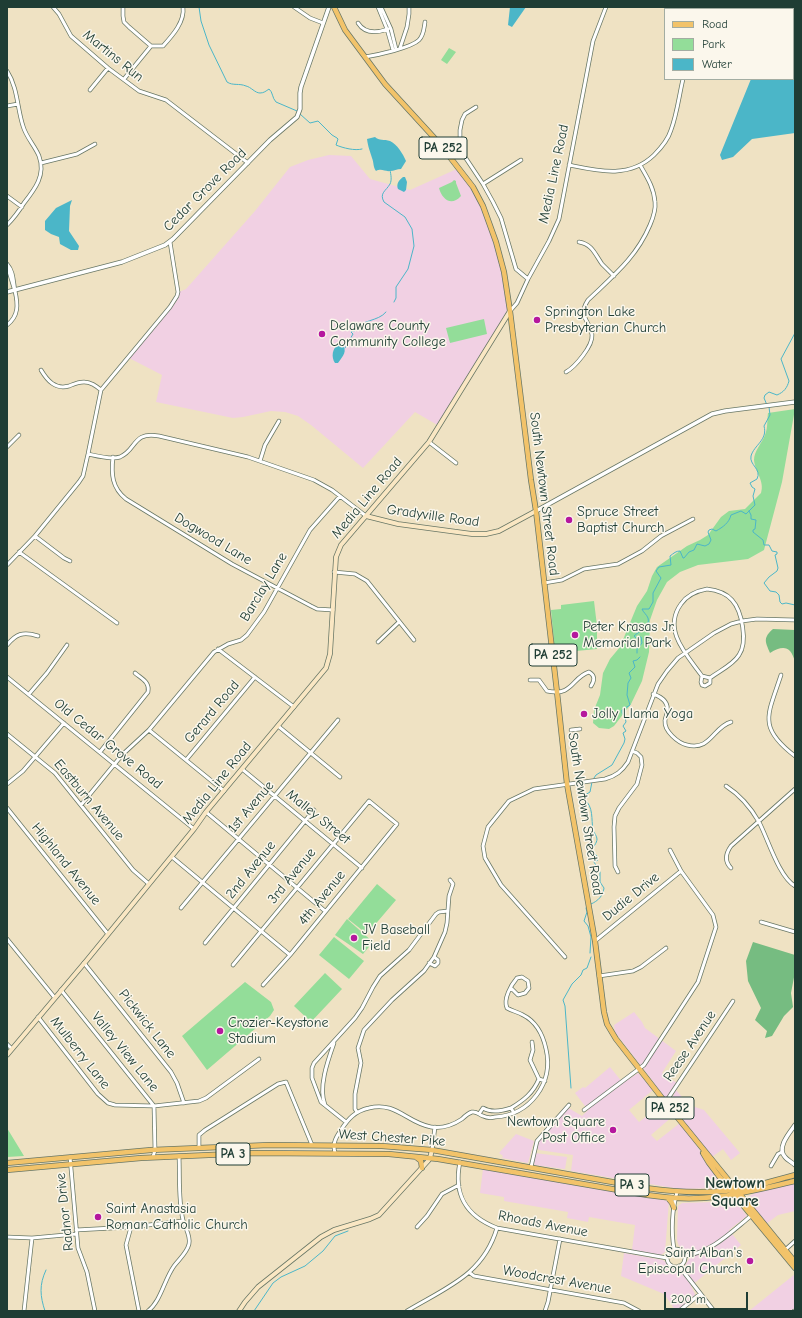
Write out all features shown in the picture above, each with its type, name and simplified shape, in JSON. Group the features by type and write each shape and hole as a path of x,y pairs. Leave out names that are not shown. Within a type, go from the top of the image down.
{"main road":[{"name":"PA 252","path":"334,7 345,30 385,84 439,143 473,187 483,206 496,242 504,272 510,310"},
{"name":"Media Line Road","path":"7,1055 172,857 206,812 328,664 330,657 334,572 338,550 429,442 510,310"},
{"name":"South Newtown Street Road","path":"510,310 530,478 536,511 567,784 595,941 604,1012 607,1024 613,1035 701,1148"},
{"name":"Gradyville Road","path":"366,516 398,524 472,534 486,534 499,531 536,511"},
{"name":"West Chester Pike","path":"7,1163 155,1150 269,1145 334,1145 432,1150 646,1188 677,1192 717,1192 736,1190 795,1175"},
{"name":"PA 252","path":"701,1148 709,1163 730,1190 737,1195 795,1262"},
{"name":"PA 252","path":"701,1148 736,1190 737,1195 751,1216 795,1268"},
{"path":"239,1311 244,1302 258,1287 321,1237 334,1230 379,1215 422,1168 430,1158 432,1150"},
{"name":"West Chester Pike","path":"7,1170 153,1157 269,1152 415,1156 460,1162 675,1199 702,1199 737,1195 795,1181"},
{"path":"415,1156 421,1160 422,1168"},
{"path":"717,1192 723,1187 721,1179"},
{"path":"668,1198 674,1208"}],"street":[{"name":"Martins Run","path":"53,7 72,36 108,68 139,91 166,100 248,163"},
{"path":"123,7 124,22 151,46 163,46 166,43 183,18 183,7"},
{"path":"294,7 310,18 323,23"},
{"name":"Cedar Grove Road","path":"7,292 122,262 170,242 270,140 297,117 299,114 301,87 329,7"},
{"path":"378,7 389,29"},
{"path":"381,7 396,49"},
{"path":"396,49 407,27 409,7"},
{"name":"Media Line Road","path":"510,310 517,303 528,279 549,241 559,218 593,41 606,7"},
{"path":"365,57 414,44 421,39 425,22"},
{"path":"358,23 369,32 389,29"},
{"path":"124,79 151,46"},
{"path":"90,90 108,68"},
{"path":"7,71 14,82 26,135 39,155 41,163 39,182 14,218 7,225"},
{"path":"569,165 617,172 640,165 651,158 660,150 672,130 683,80"},
{"path":"7,106 18,104"},
{"path":"476,107 465,114 462,120 460,145 463,154 483,184 500,218 516,269 528,279"},
{"path":"41,163 77,154 95,144"},
{"path":"483,184 521,160"},
{"path":"566,372 570,370 583,355 592,341 592,332 584,315 585,305 588,300 633,256 649,228 655,203 652,187 640,165"},
{"path":"7,196 22,207"},
{"path":"7,565 35,536 83,476 101,390 170,307 177,296 170,242"},
{"path":"579,242 591,247 602,263 614,276"},
{"path":"7,264 11,269 18,301 14,318 7,325"},
{"path":"41,370 47,380 58,386 65,387 79,382 85,382 92,384 101,390"},
{"name":"Gradyville Road","path":"536,511 712,414 795,402"},
{"path":"260,461 266,445 279,421"},
{"path":"7,447 19,435"},
{"name":"Gradyville Road","path":"113,458 120,457 125,454 130,450 134,442 141,437 154,435 260,461 314,480 340,496 366,516"},
{"path":"429,442 456,464"},
{"path":"88,454 113,458"},
{"name":"Dogwood Lane","path":"113,458 113,481 123,496 232,564 278,589 318,609 333,610"},
{"name":"Barclay Lane","path":"81,805 127,750 150,730 210,656 218,649 244,638 264,612 310,530 340,496"},
{"path":"544,583 562,580 587,569 618,564 642,551 658,538 693,519"},
{"path":"35,536 70,561"},
{"path":"19,552 117,623"},
{"path":"334,572 355,574 367,581 414,640"},
{"path":"702,676 701,682 702,685 705,686 710,683 710,678 740,655 743,647 744,639 742,621 738,610 733,600 726,594 717,590 698,590 683,601 677,609 674,626 680,645 702,676 710,678"},
{"path":"565,957 501,885 485,858 483,846 488,827 509,801 534,789 605,779 614,776 623,770 628,762 658,684 667,671 685,652 714,633 727,626 742,621 764,619 795,620"},
{"path":"378,642 399,622"},
{"path":"7,645 13,638 20,634 32,634 38,636"},
{"path":"29,694 47,673 67,645"},
{"path":"218,649 294,706"},
{"path":"530,680 539,680 547,691 557,692 569,689 584,674 589,672 592,674 594,679 591,686"},
{"path":"100,752 148,692 149,688 147,682 135,673"},
{"path":"781,675 770,711 770,728 778,741 795,756"},
{"name":"Old Cedar Grove Road","path":"7,677 194,829"},
{"name":"Gerard Road","path":"186,760 255,677"},
{"path":"653,694 666,702 668,711 665,722 668,730 678,742 685,745 693,746 707,742 725,723 731,722"},
{"name":"1st Avenue","path":"181,908 338,720"},
{"path":"7,784 36,758 64,723"},
{"path":"278,726 340,777"},
{"path":"571,730 580,729"},
{"path":"150,730 224,791"},
{"name":"Eastburn Avenue","path":"7,734 55,773 132,870 149,884"},
{"path":"618,872 615,866 615,816 619,808 637,784 642,765 641,757 632,751"},
{"name":"Malley Street","path":"242,769 362,868"},
{"path":"726,786 740,795 758,821 784,876 795,886"},
{"path":"731,868 728,865 726,856 731,846 795,789"},
{"name":"4th Avenue","path":"263,985 290,955 397,824 368,801"},
{"name":"3rd Avenue","path":"233,965 368,801"},
{"name":"Highland Avenue","path":"7,808 108,934"},
{"name":"2nd Avenue","path":"205,943 314,810"},
{"path":"206,812 326,911"},
{"path":"584,1110 644,1065 698,982 716,927 713,915 681,871 670,850"},
{"path":"172,857 290,955"},
{"name":"Dudie Drive","path":"595,941 681,871"},
{"path":"357,1112 355,1109 355,1094 362,1063 358,1048 364,1030 392,1000 424,971 434,957 445,932 449,896 453,884 450,880"},
{"path":"346,1122 326,1108 321,1102 313,1083 312,1068 318,1057 335,1041 362,1008 380,976 409,950 436,914 439,912 448,911"},
{"path":"761,922 795,932"},
{"path":"7,939 55,998"},
{"path":"599,976 633,971 641,967 666,948"},
{"path":"430,963 433,966 438,964 437,958 434,957"},
{"name":"Pickwick Lane","path":"84,963 171,1072 177,1083 184,1103"},
{"path":"335,1153 334,1145 336,1137 346,1122 357,1112 370,1108 388,1107 424,1125 442,1128 453,1124 472,1112 477,1112 490,1118 502,1117 522,1109 536,1097 545,1081 548,1059 546,1050 538,1028 528,1018 507,1008 505,1000 511,988 514,982 520,977 526,978 529,984 528,991 521,994 516,993 511,988"},
{"name":"Valley View Lane","path":"61,990 154,1106 155,1150 153,1157"},
{"name":"Reese Avenue","path":"666,1103 733,1001"},
{"name":"Mulberry Lane","path":"38,1017 103,1099 108,1103 115,1105 154,1106 199,1101 206,1098 259,1059"},
{"path":"326,1108 322,1090 328,1061 335,1041"},
{"path":"532,1042 533,1050 530,1060 539,1079 545,1081"},
{"path":"7,1044 12,1049"},
{"path":"479,1114 483,1108 488,1111 493,1111 511,1108 527,1098 539,1079"},
{"path":"199,1148 200,1135 205,1130 278,1084 286,1082 312,1145"},
{"path":"531,1167 536,1141 569,1105"},
{"path":"511,1108 514,1113"},
{"path":"795,1124 783,1145 782,1152 784,1156 795,1165"},
{"path":"432,1150 435,1127"},
{"path":"771,1166 778,1154 782,1152"},
{"path":"148,1311 155,1304 173,1267 187,1249 189,1243 189,1237 183,1221 181,1208 179,1156"},
{"name":"Radnor Drive","path":"70,1157 78,1248 87,1272 95,1311"},
{"name":"Rhoads Avenue","path":"460,1162 458,1174 459,1185 465,1206 481,1220 497,1228 667,1258"},
{"path":"417,1227 427,1216 442,1194 459,1185"},
{"path":"674,1249 672,1236 677,1192"},
{"path":"685,1256 697,1254 712,1247 751,1216"},
{"path":"76,1230 131,1227 183,1221"},
{"path":"131,1227 126,1245 139,1311"},
{"path":"407,1311 470,1273 486,1254 492,1243 497,1228"},
{"path":"7,1237 32,1238 76,1234"},
{"path":"24,1311 32,1238"},
{"path":"545,1311 560,1239"},
{"path":"785,1250 795,1241"},
{"path":"674,1249 681,1250 685,1256 684,1262 679,1266 671,1265 667,1258 669,1252 674,1249"},
{"path":"679,1266 714,1311"},
{"name":"Woodcrest Avenue","path":"470,1273 474,1276 624,1303 639,1311"},
{"path":"679,1311 700,1294"}],"shaded area":[{"name":"Delaware County Community College","path":"329,155 351,156 370,179 410,190 459,168 473,187 496,242 510,311 439,426 415,412 363,468 298,416 285,412 271,411 233,418 156,402 162,375 129,358 176,302 179,292 186,289 255,211 290,167 308,160"},
{"path":"634,1012 645,1028 676,1051 662,1073 677,1083 666,1101 652,1080 615,1032 614,1025"},
{"path":"610,1067 623,1083 638,1073 653,1090 629,1110 639,1122 664,1103 673,1116 651,1135 657,1141 680,1123 699,1149 706,1163 720,1181 721,1186 719,1188 680,1189 571,1171 573,1155 539,1150 536,1147 565,1106 582,1116 588,1110 575,1093 583,1087 585,1088"},
{"path":"676,1090 689,1105 704,1110 740,1153 731,1160 723,1149 712,1157 669,1104"},
{"path":"516,1134 534,1141 528,1163 502,1158 503,1156 499,1153"},
{"path":"535,1153 567,1157 565,1169 535,1165"},
{"path":"483,1169 669,1201 665,1252 661,1255 632,1250 635,1225 589,1217 588,1222 567,1218 568,1212 504,1201 504,1197 480,1193"},
{"path":"795,1183 795,1211 778,1215 766,1224 747,1200 747,1197 757,1192"},
{"path":"732,1200 737,1203 747,1216 729,1230 741,1245 691,1286 695,1294 694,1296 676,1311 664,1294 621,1276 624,1253 663,1260 680,1274 691,1253 679,1246 677,1240 678,1206 682,1203"},
{"path":"795,1274 795,1311 793,1309 791,1311 749,1311"}],"green space":[{"path":"449,48 456,52 447,64 441,60"},
{"path":"454,180 456,181 461,196 454,201 450,201 442,195 439,188"},
{"path":"484,319 487,334 450,343 446,328"},
{"path":"795,409 782,482 764,550 748,559 698,565 680,572 667,582 657,600 650,620 649,652 642,681 631,704 614,726 609,729 599,728 593,723 594,710 600,695 603,673 610,659 620,647 637,606 647,591 657,567 687,546 708,535 721,517 729,511 745,509 761,493 762,484 754,457 766,432 768,413"},
{"name":"Peter Krasas Jr. Memorial Park","path":"594,601 597,626 597,649 555,653 551,610 561,609 561,605"},
{"path":"773,629 795,630 795,662 791,653 786,648 775,650 770,653 766,637"},
{"path":"377,884 396,900 367,934 348,919"},
{"name":"JV Baseball Field","path":"347,919 373,942 363,954 335,935"},
{"path":"334,937 364,961 349,979 319,955"},
{"path":"753,942 795,955 795,972 791,993 793,1007 784,1016 772,1036 765,1038 767,1031 755,1020 761,1008 748,981 746,961"},
{"path":"325,973 342,989 311,1022 294,1006"},
{"name":"Crozier-Keystone Stadium","path":"245,982 271,1002 274,1010 270,1016 207,1070 182,1036"},
{"path":"7,1128 24,1156 7,1157"}],"water":[{"path":"510,7 526,7 512,27 508,25"},
{"path":"795,7 795,133 752,139 733,157 722,160 720,155 751,80 794,80 794,8 749,8"},
{"path":"375,137 393,142 406,161 401,169 376,171 368,147 367,139"},
{"path":"405,177 407,182 406,190 404,192 397,187 398,182"},
{"path":"72,200 70,206 69,231 79,246 78,250 71,250 60,244 59,237 45,230 45,221 56,208"},
{"path":"339,344 342,344 345,351 338,363 335,363 333,353"}],"waterway":[{"path":"199,7 201,21 209,45 227,82 248,87 258,93 263,93 269,89 276,102 297,111"},
{"path":"300,114 310,123 318,121 338,139 336,145 349,149 362,149"},
{"path":"390,170 391,182 382,196 384,202 405,217 412,229 414,246 408,269 396,287 396,298 394,302"},
{"path":"345,348 353,334 351,332 352,331 355,331 365,322 379,318 386,312"},
{"path":"767,405 764,398 765,395 769,392 777,395 779,394 785,390 789,381 781,359 795,333"},
{"path":"637,653 637,649 642,643 641,637 636,638 634,636 648,624 648,618 642,609 649,609 653,602 653,593 661,578 656,571 659,567 671,565 670,556 676,552 680,551 684,558 689,552 694,550 697,544 705,546 709,544 711,540 708,532 709,530 712,529 716,531 729,520 731,515 741,511 746,514 755,505 753,496 755,489 750,483 757,479 758,472 752,462 751,456 764,435 764,426 770,415 769,407"},
{"path":"749,511 751,519 756,520 755,529 753,532 763,540 764,545 769,545 772,551 777,552 775,555 778,568 777,571 764,583 770,591 776,592 779,595 780,602 782,604 786,603 795,605"},
{"path":"594,778 596,775 612,765 624,743 625,739 623,733 626,731 623,726 626,722 622,710 630,705 627,695 628,683 631,678 629,673 635,667 633,661 640,657"},
{"path":"591,904 600,898 604,888 600,882 600,872 594,862 594,860 597,861 597,857 591,851 597,838 593,830 592,813 584,799 585,795 590,792 592,782"},
{"path":"586,908 587,912 584,921 588,926 591,937 590,953"},
{"path":"571,1088 565,1006 563,1000 572,984 581,975 583,970 587,968 591,957"},
{"path":"254,1311 273,1283 281,1277 305,1266 323,1251 335,1236 348,1231"},
{"path":"45,1311 41,1290 42,1281 46,1270"}],"place":[{"name":"Springton Lake Presbyterian Church","path":"537,320"},
{"name":"Delaware County Community College","path":"322,334"},
{"name":"Spruce Street Baptist Church","path":"569,520"},
{"name":"Peter Krasas Jr. Memorial Park","path":"575,635"},
{"name":"Jolly Llama Yoga","path":"584,714"},
{"name":"JV Baseball Field","path":"354,938"},
{"name":"Crozier-Keystone Stadium","path":"220,1031"},
{"name":"Newtown Square Post Office","path":"613,1130"},
{"name":"Saint Anastasia Roman Catholic Church","path":"98,1217"},
{"name":"Saint Alban's Episcopal Church","path":"750,1261"}],"district":[{"name":"Newtown Square","path":"735,1192"}]}
